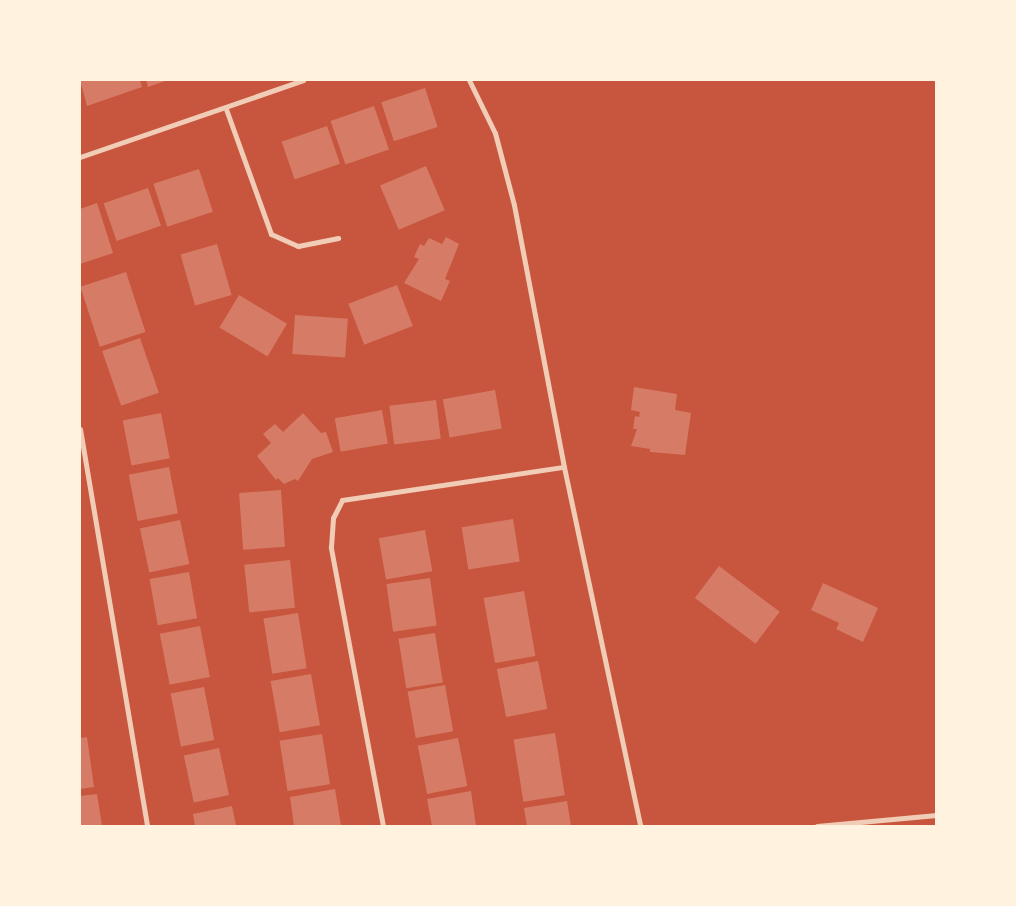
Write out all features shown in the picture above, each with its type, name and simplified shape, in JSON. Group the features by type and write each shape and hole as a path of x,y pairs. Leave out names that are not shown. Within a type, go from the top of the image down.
{"street":[{"path":"80,157 226,109 303,80"},
{"path":"469,80 495,133 514,205 564,467 640,826"},
{"path":"226,109 271,234 298,246 338,238"},
{"path":"80,429 147,826"},
{"path":"383,826 331,547 333,518 342,500 564,467"},
{"path":"817,826 936,815"}],"building":[{"path":"80,80 140,80 142,87 87,106"},
{"path":"146,80 168,80 148,87"},
{"path":"425,88 438,127 394,141 381,102"},
{"path":"374,106 389,149 345,164 331,121"},
{"path":"327,126 340,164 295,179 282,142"},
{"path":"426,166 445,210 399,230 380,186"},
{"path":"199,169 213,212 167,227 153,184"},
{"path":"148,188 161,226 117,241 104,203"},
{"path":"97,203 113,253 80,264 80,209"},
{"path":"446,237 459,244 445,279 450,281 441,301 404,283 419,259 414,257 420,244 424,246 429,238 442,244"},
{"path":"217,244 232,295 195,305 180,254"},
{"path":"126,272 145,332 100,347 80,287"},
{"path":"397,285 413,326 364,345 348,304"},
{"path":"239,295 287,324 267,356 219,328"},
{"path":"295,315 348,319 345,358 292,354"},
{"path":"140,338 159,393 121,406 102,351"},
{"path":"634,387 677,394 675,410 691,413 685,455 650,452 650,449 631,446 637,429 633,429 635,416 639,417 640,412 631,410"},
{"path":"495,390 502,428 450,438 443,399"},
{"path":"436,400 441,439 394,444 389,406"},
{"path":"382,410 388,443 341,452 335,418"},
{"path":"161,413 170,458 131,466 123,420"},
{"path":"303,413 321,433 326,432 333,452 312,459 298,481 295,479 284,484 278,478 276,480 257,456 271,443 263,434 275,424 283,432"},
{"path":"169,467 178,513 138,521 129,475"},
{"path":"281,490 285,547 243,550 239,493"},
{"path":"513,519 520,561 468,570 462,527"},
{"path":"180,520 189,564 149,573 140,529"},
{"path":"425,530 432,571 386,580 379,538"},
{"path":"290,560 295,608 249,613 244,565"},
{"path":"719,566 780,612 756,644 695,598"},
{"path":"189,572 197,618 158,625 150,579"},
{"path":"430,578 437,626 393,632 386,584"},
{"path":"823,583 878,608 863,642 836,629 839,623 811,610"},
{"path":"524,591 535,656 495,663 484,598"},
{"path":"298,613 307,668 272,674 263,618"},
{"path":"200,626 210,677 170,685 160,634"},
{"path":"435,633 443,682 406,688 398,639"},
{"path":"538,661 547,709 506,717 497,669"},
{"path":"311,674 320,725 280,732 271,681"},
{"path":"445,685 453,731 416,738 408,692"},
{"path":"204,687 214,740 181,746 171,693"},
{"path":"555,733 565,795 523,802 514,740"},
{"path":"322,734 330,784 288,791 280,741"},
{"path":"87,737 94,787 80,789 80,738"},
{"path":"458,738 467,786 427,794 418,746"},
{"path":"219,748 229,795 194,802 184,755"},
{"path":"335,789 341,826 294,826 290,797"},
{"path":"471,791 476,826 432,826 427,799"},
{"path":"97,794 102,826 80,826 80,796"},
{"path":"567,801 571,826 527,826 524,808"},
{"path":"232,806 236,826 195,826 193,814"}]}
